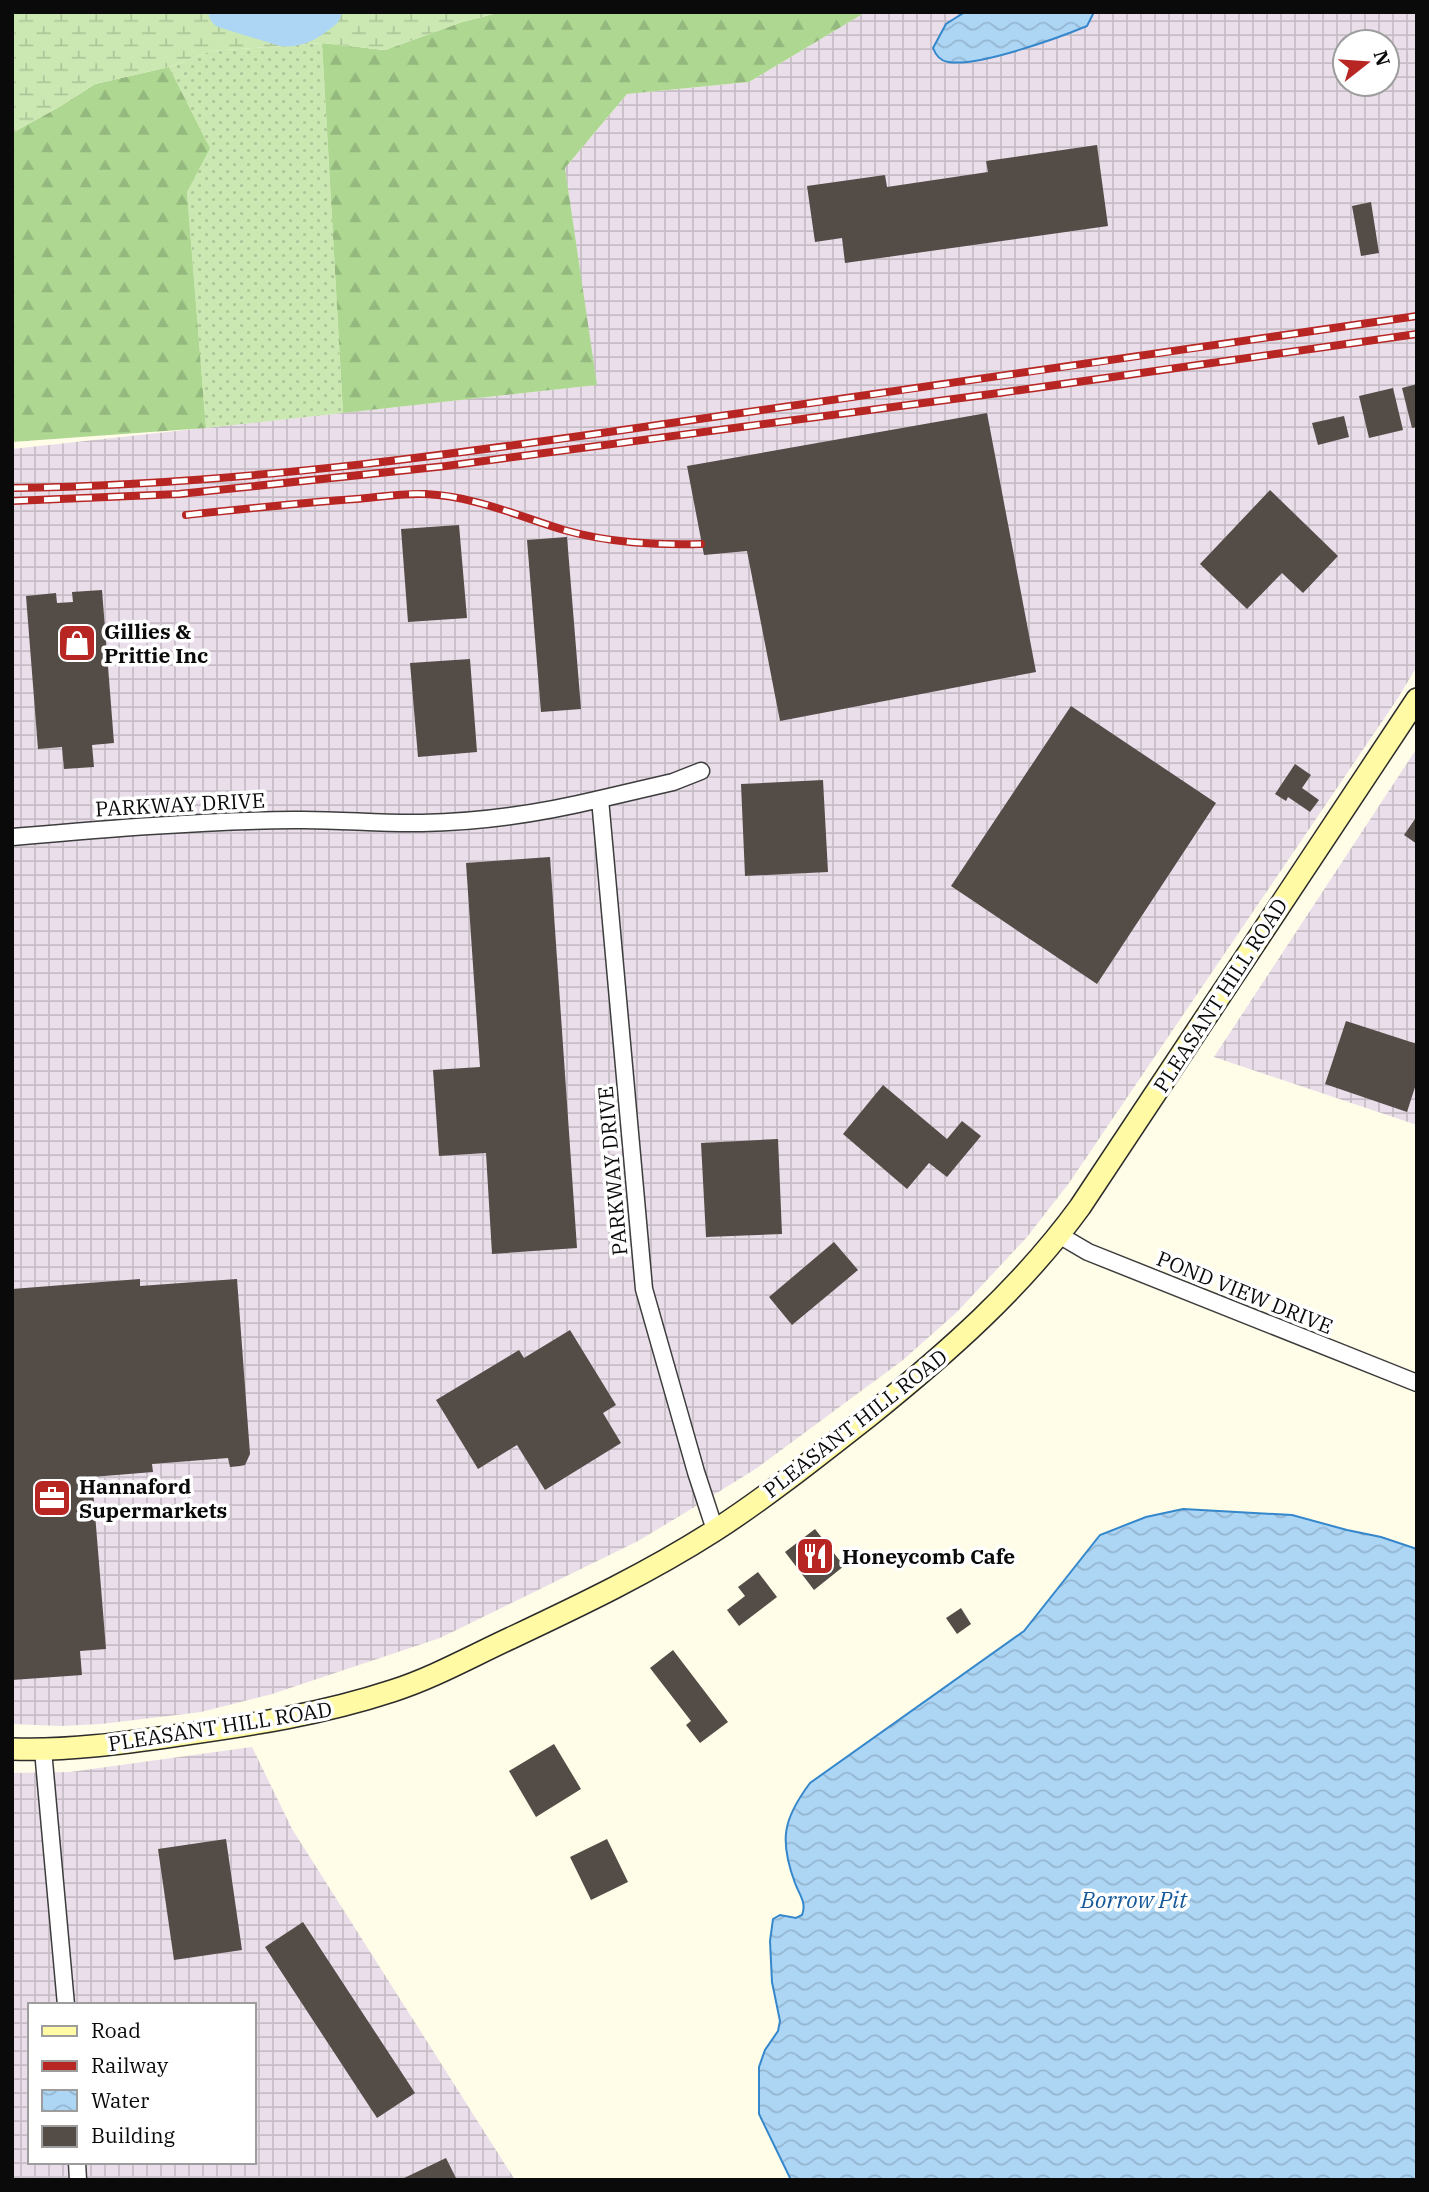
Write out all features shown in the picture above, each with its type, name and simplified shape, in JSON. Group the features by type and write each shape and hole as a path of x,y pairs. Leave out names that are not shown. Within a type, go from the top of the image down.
{"street":[{"name":"PLEASANT HILL ROAD","path":"12,1749 43,1750 135,1741 268,1722 323,1712 396,1690 621,1585 715,1530 808,1463 918,1376 988,1313 1059,1235 1417,699"},
{"name":"PARKWAY DRIVE","path":"12,837 149,825 253,821 445,822 549,811 673,782 701,771"},
{"name":"PARKWAY DRIVE","path":"600,799 644,1289 715,1530"},
{"name":"POND VIEW DRIVE","path":"1059,1235 1088,1252 1417,1383"},
{"path":"43,1750 66,2003"}],"shaded area":[{"path":"866,12 1417,12 1417,666 1398,698 1069,1183 1027,1237 957,1312 903,1360 757,1468 683,1514 638,1541 440,1638 272,1694 201,1712 101,1724 12,1724 12,449 596,385 565,168 627,94 749,82"},
{"path":"1417,748 1417,1125 1214,1057"},
{"path":"252,1747 292,1829 515,2180 12,2180 12,1773 70,1772"}],"green space":[{"path":"12,12 501,12 462,22 385,50 322,43 211,51 169,67 95,84 12,133"},
{"path":"501,12 866,12 749,82 627,94 565,168 597,385 343,413 322,43 385,50 462,22"},
{"path":"322,43 343,413 206,428 187,192 207,142 169,67 211,51"},
{"path":"169,67 210,148 187,192 206,428 12,442 12,133 95,84"}],"water":[{"path":"965,12 1094,12 1087,26 1038,44 978,60 943,61 933,48 946,24"},
{"name":"Borrow Pit","path":"1183,1509 1292,1515 1381,1537 1417,1549 1417,2180 791,2180 759,2114 759,2067 765,2050 778,2031 780,2021 772,1982 770,1941 773,1919 780,1915 796,1918 802,1915 804,1906 790,1868 786,1842 789,1819 801,1796 810,1783 1024,1631 1100,1535 1146,1517"}],"building":[{"path":"1097,145 1108,226 845,263 842,238 815,242 807,186 885,175 887,187 988,172 986,161"},
{"path":"1371,202 1379,253 1361,256 1352,206"},
{"path":"1417,384 1417,427 1412,428 1402,388"},
{"path":"1393,388 1403,430 1369,438 1359,396"},
{"path":"987,413 1036,672 780,721 747,551 704,555 687,466"},
{"path":"1344,416 1349,437 1318,445 1312,423"},
{"path":"1270,490 1338,556 1303,593 1282,573 1247,609 1200,564"},
{"path":"459,525 467,618 408,622 401,529"},
{"path":"567,537 581,709 541,712 527,540"},
{"path":"102,590 114,743 92,745 94,767 64,769 62,747 38,749 26,596 56,593 57,603 73,602 72,592"},
{"path":"470,659 477,752 418,757 410,663"},
{"path":"1071,706 1216,803 1097,984 951,886"},
{"path":"1295,764 1311,775 1302,788 1319,800 1310,812 1288,797 1286,801 1275,794"},
{"path":"823,780 828,872 745,876 741,784"},
{"path":"1417,816 1417,844 1404,835"},
{"path":"550,857 577,1248 492,1254 486,1153 439,1156 433,1070 480,1067 466,863"},
{"path":"1346,1021 1417,1044 1417,1081 1407,1112 1325,1084"},
{"path":"883,1085 947,1139 962,1121 981,1136 947,1177 929,1163 907,1189 843,1134"},
{"path":"778,1139 782,1234 706,1237 701,1143"},
{"path":"834,1242 858,1270 792,1325 769,1297"},
{"path":"140,1279 140,1286 237,1279 250,1454 245,1465 240,1466 230,1467 228,1458 152,1464 153,1472 92,1477 106,1649 80,1651 82,1675 12,1680 12,1289"},
{"path":"570,1330 616,1405 603,1413 621,1443 545,1490 517,1445 478,1469 436,1400 519,1350 524,1358"},
{"path":"815,1529 844,1566 814,1590 785,1552"},
{"path":"758,1572 777,1597 739,1626 727,1610 745,1596 738,1587"},
{"path":"961,1608 971,1624 957,1634 946,1618"},
{"path":"673,1650 728,1722 700,1743 686,1725 691,1721 650,1668"},
{"path":"554,1744 581,1789 536,1817 509,1771"},
{"path":"226,1839 242,1950 174,1960 158,1849"},
{"path":"607,1839 628,1882 591,1900 570,1857"},
{"path":"303,1922 415,2093 377,2118 265,1947"},
{"path":"446,2158 457,2180 400,2180"}],"waterway":[{"path":"225,12 284,30 306,25 325,12"}],"railway":[{"path":"12,488 188,480 451,454 1417,316"},
{"path":"12,501 179,494 446,466 999,393 1417,334"},
{"path":"186,515 425,494 461,498 598,538 701,544"}],"place":[{"name":"Gillies & Prittie Inc","path":"77,643"},
{"name":"Hannaford Supermarkets","path":"52,1498"},
{"name":"Honeycomb Cafe","path":"815,1556"}]}
